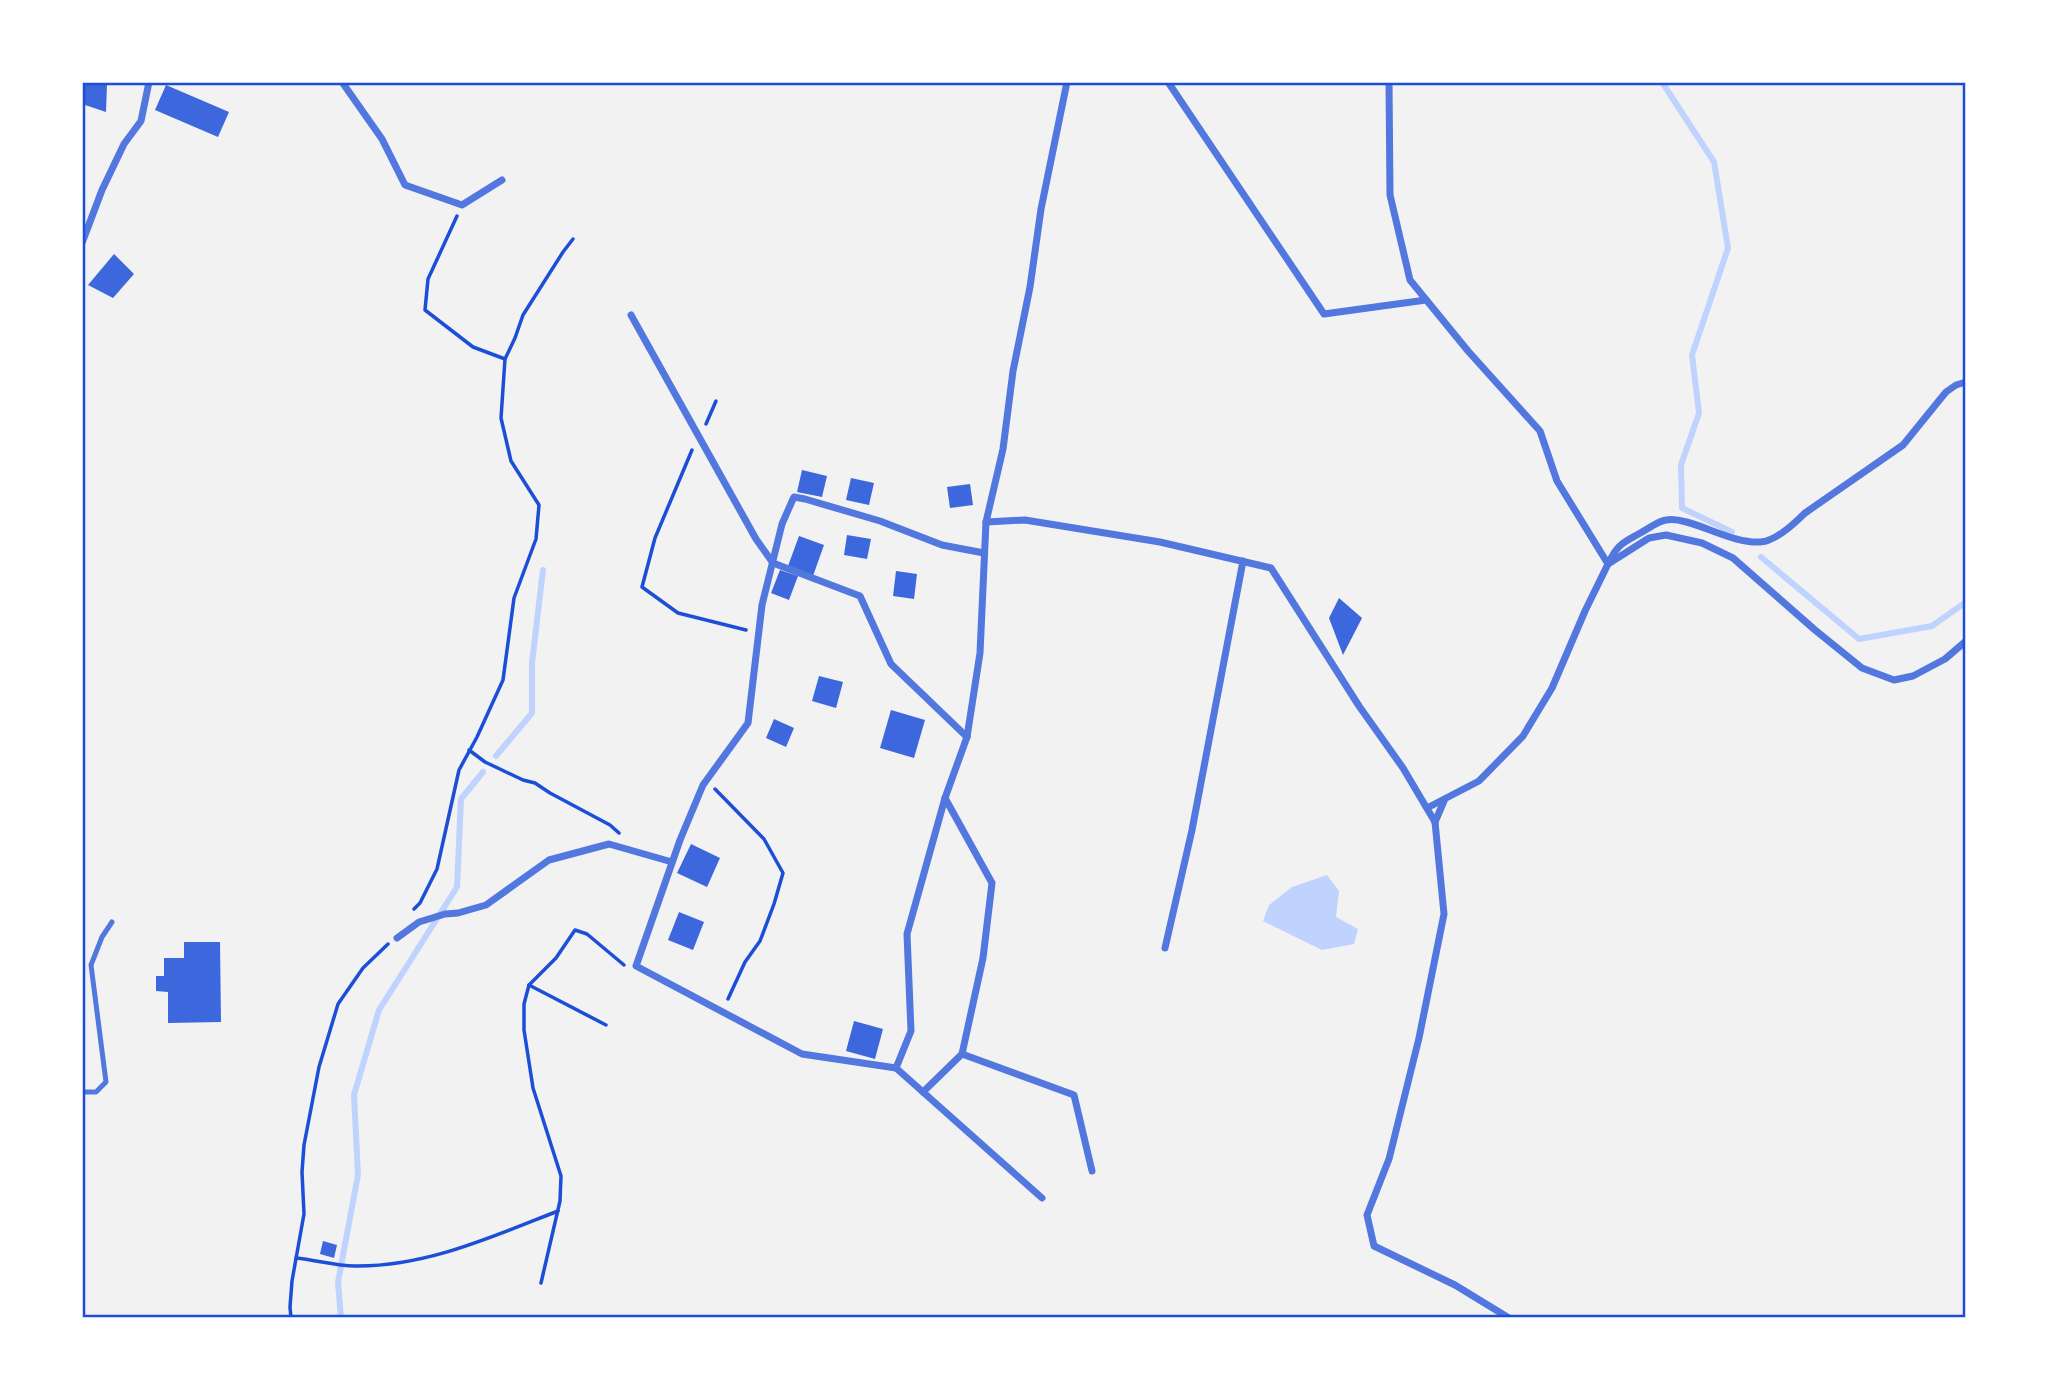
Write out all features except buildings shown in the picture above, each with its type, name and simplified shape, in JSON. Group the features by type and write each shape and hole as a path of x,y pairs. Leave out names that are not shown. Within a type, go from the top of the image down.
{"street":[{"path":"83,239 124,144 141,121 149,82"},
{"path":"342,82 382,139 405,185 462,205 502,180"},
{"path":"896,1068 911,1031 907,934 945,798 967,737 980,653 986,522 1003,449 1013,370 1030,287 1041,209 1067,82"},
{"path":"1168,82 1324,314 1426,300"},
{"path":"1389,82 1390,195 1410,280 1468,351 1540,431 1557,481 1608,564"},
{"path":"631,315 756,539 773,563 860,596 891,664 967,737"},
{"path":"1427,808 1479,782 1523,736 1552,688 1616,546 1663,520 1672,519 1721,536 1762,542 1792,526 1805,513 1903,445 1946,392 1956,384 1966,383"},
{"path":"984,553 942,545 880,521 794,497 782,524 762,605 748,723 706,780 680,840 636,966 802,1054 896,1068 1042,1198"},
{"path":"986,522 1025,520 1160,542 1272,568 1359,706 1403,768 1435,822 1444,914 1419,1038 1389,1159 1367,1215 1374,1246 1455,1285 1509,1318"},
{"path":"1608,564 1649,538 1666,535 1702,543 1733,558 1782,603 1862,668 1894,680 1913,676 1945,659 1966,641"},
{"path":"1165,948 1192,830 1243,561"},
{"path":"923,1092 962,1054 983,958 992,883 945,798"},
{"path":"1435,822 1444,801"},
{"path":"397,938 422,921 486,905 549,860 609,844 672,862"},
{"path":"962,1054 1074,1095 1092,1171"},
{"path":"1484,1303 1496,1318"}],"lane":[{"path":"82,1092 96,1092 106,1082 90,965 112,922"}],"path":[{"path":"462,205 428,279 425,310 473,347 505,359"},
{"path":"411,913 438,869 458,770 503,680 514,598 536,539 539,505 511,461 501,418 505,359 523,315 573,239"},
{"path":"716,401 678,479 655,538 642,587 678,613 759,632"},
{"path":"469,750 485,762 535,783 610,825 618,831 627,849"},
{"path":"706,780 764,839 783,873 760,941 745,962 722,1011"},
{"path":"541,1283 558,1210 561,1177 533,1088 524,1030 524,1004 529,985 556,958 575,930 587,934 632,971 636,966"},
{"path":"291,1318 292,1281 304,1214 304,1145 319,1067 338,1003 363,968 397,938"},
{"path":"529,985 606,1025"},
{"path":"296,1258 353,1266 397,1264 478,1242 558,1210"}],"water":[{"path":"1327,875 1339,891 1336,917 1358,929 1354,944 1322,950 1263,921 1269,905 1292,887"}],"waterway":[{"path":"1662,82 1714,162 1728,248 1692,355 1699,413 1681,465 1682,508 1732,532"},
{"path":"1761,557 1859,639 1932,626 1966,602"},
{"path":"496,756 532,713 532,663 543,570"},
{"path":"341,1318 338,1282 358,1175 354,1095 379,1010 457,887 461,799 483,772"}]}
